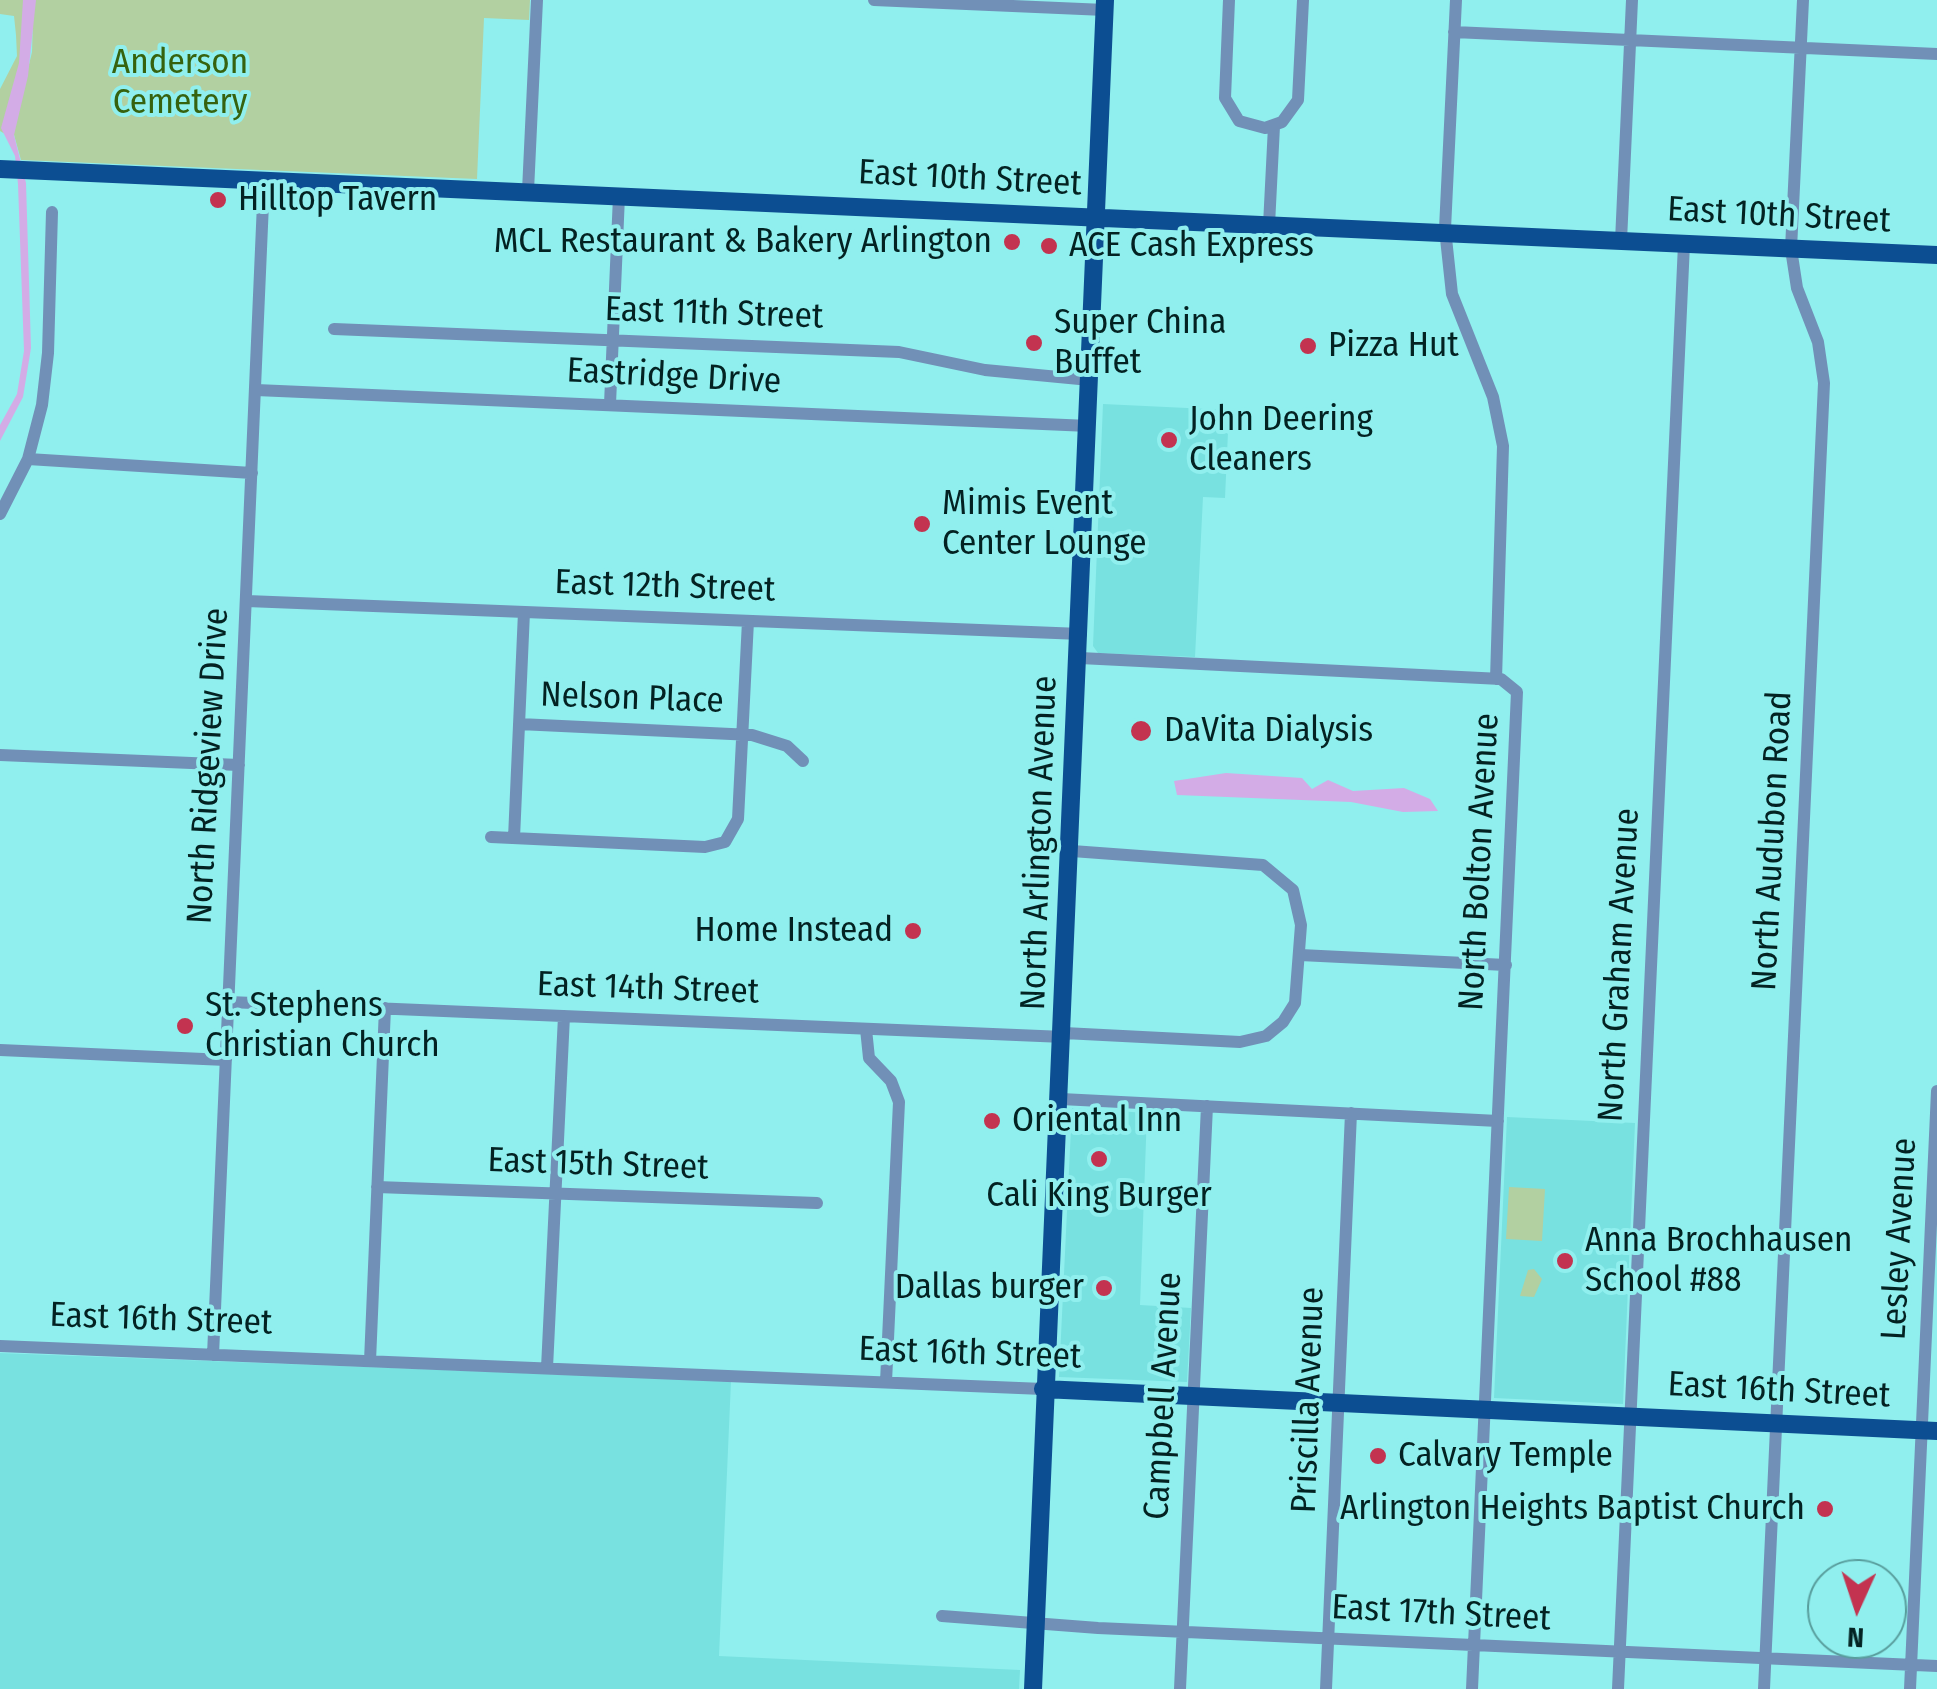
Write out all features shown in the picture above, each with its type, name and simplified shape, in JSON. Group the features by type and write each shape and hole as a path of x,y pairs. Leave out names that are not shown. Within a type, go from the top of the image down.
{"main road":[{"name":"North Arlington Avenue","path":"1033,1689 1043,1389 1072,851 1105,5"},
{"name":"East 10th Street","path":"0,169 1937,256"},
{"name":"East 16th Street","path":"1043,1389 1929,1431"}],"street":[{"path":"528,192 537,0"},
{"path":"874,0 1105,5"},
{"path":"1229,0 1226,103 1243,124 1274,126 1289,116 1298,100 1302,0"},
{"name":"North Bolton Avenue","path":"1456,0 1445,233 1452,294 1493,397 1503,446 1496,679 1513,686 1518,699 1472,1689"},
{"path":"1620,241 1632,0"},
{"name":"North Audubon Road","path":"1764,1689 1824,378 1818,342 1796,288 1791,249 1803,0"},
{"path":"1454,32 1937,54"},
{"path":"1270,225 1274,126"},
{"name":"North Ridgeview Drive","path":"214,1354 264,180"},
{"path":"610,404 620,196"},
{"path":"0,514 28,460 47,366 52,212"},
{"name":"North Graham Avenue","path":"1618,1689 1684,244"},
{"name":"East 11th Street","path":"334,329 899,352 984,370 1090,380"},
{"name":"Eastridge Drive","path":"256,390 1089,426"},
{"path":"28,460 252,473"},
{"name":"East 12th Street","path":"246,601 1081,634"},
{"path":"514,838 524,612"},
{"path":"491,837 705,847 725,842 738,822 748,621"},
{"path":"1080,658 1496,679"},
{"name":"Nelson Place","path":"519,724 742,734 784,745 802,761"},
{"path":"0,756 239,765"},
{"name":"East 14th Street","path":"229,1002 1240,1042 1262,1038 1280,1025 1293,1007 1302,920 1297,898 1285,880 1267,867 1072,851"},
{"path":"1300,955 1506,965"},
{"path":"370,1361 386,1008"},
{"path":"548,1368 564,1016"},
{"path":"866,1029 869,1058 892,1081 899,1102 886,1382"},
{"path":"0,1050 226,1060"},
{"name":"Lesley Avenue","path":"1910,1689 1929,1431 1937,1091"},
{"path":"1061,1099 1498,1121"},
{"name":"Campbell Avenue","path":"1180,1689 1207,1106"},
{"name":"Priscilla Avenue","path":"1326,1689 1351,1113"},
{"name":"East 15th Street","path":"378,1187 817,1203"},
{"name":"East 16th Street","path":"0,1346 1043,1389"},
{"name":"East 17th Street","path":"942,1616 1183,1632 1937,1666"}],"shaded area":[{"path":"23,0 36,0 28,76 14,135 26,183 31,348 23,397 0,441 0,425 17,394 24,351 18,184 15,156 1,128 19,63"},
{"path":"1103,404 1229,410 1225,498 1203,497 1195,657 1098,653 1093,646"},
{"path":"1226,773 1302,778 1312,789 1328,780 1353,791 1404,788 1430,799 1438,811 1403,812 1351,802 1177,795 1174,781"},
{"path":"1072,1108 1147,1113 1140,1305 1191,1308 1187,1382 1059,1377"},
{"name":"Anna Brochhausen School #88","path":"1507,1117 1635,1123 1623,1404 1494,1398"},
{"path":"0,1353 731,1381 719,1656 1020,1670 1019,1689 0,1689"}],"green space":[{"name":"Anderson Cemetery","path":"0,0 530,0 529,20 484,18 477,179 21,160 13,131 32,52 33,19 5,134 0,131 0,89 17,56 14,16 0,14"},
{"path":"1509,1187 1545,1189 1542,1241 1506,1239"},
{"path":"1534,1269 1542,1279 1534,1297 1520,1296 1528,1270"}],"place":[{"name":"Hilltop Tavern","path":"218,200"},
{"name":"MCL Restaurant & Bakery Arlington","path":"1012,242"},
{"name":"ACE Cash Express","path":"1049,246"},
{"name":"Super China Buffet","path":"1034,343"},
{"name":"Pizza Hut","path":"1308,346"},
{"name":"John Deering Cleaners","path":"1169,440"},
{"name":"Mimis Event Center Lounge","path":"922,524"},
{"name":"DaVita Dialysis","path":"1141,731"},
{"name":"Home Instead","path":"913,931"},
{"name":"St. Stephens Christian Church","path":"185,1026"},
{"name":"Oriental Inn","path":"992,1121"},
{"name":"Cali King Burger","path":"1099,1159"},
{"name":"Anna Brochhausen School #88","path":"1565,1261"},
{"name":"Dallas burger","path":"1104,1288"},
{"name":"Calvary Temple","path":"1378,1456"},
{"name":"Arlington Heights Baptist Church","path":"1825,1509"}]}
